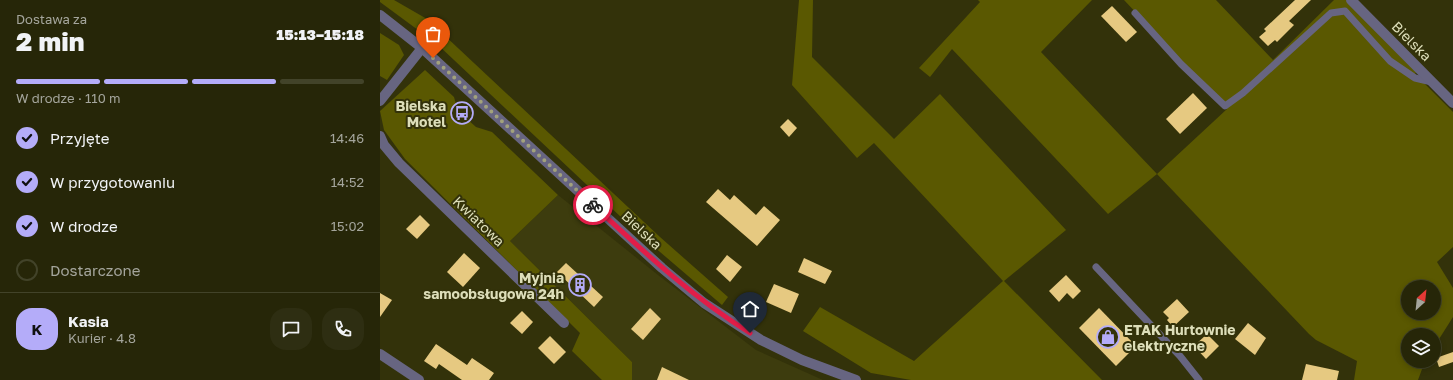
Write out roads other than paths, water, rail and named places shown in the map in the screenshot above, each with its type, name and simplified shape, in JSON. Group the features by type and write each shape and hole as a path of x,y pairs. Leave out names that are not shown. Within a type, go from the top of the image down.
{"street":[{"name":"Bielska","path":"1351,0 1453,103"},
{"name":"Bielska","path":"380,15 422,48 662,268 704,303 761,340 802,360 856,380"},
{"path":"380,101 422,48"},
{"name":"Kwiatowa","path":"380,136 384,145 399,163 564,323"},
{"path":"380,354 419,380"}],"lane":[{"path":"1135,13 1181,64 1225,106 1243,93 1332,13 1345,11 1390,61 1415,78 1432,82"},
{"path":"1096,267 1180,356 1199,380"}],"place":[{"name":"Bielska Motel","path":"462,113"},
{"name":"Myjnia samoobsługowa 24h","path":"580,285"},
{"name":"ETAK Hurtownie elektryczne","path":"1108,337"}]}
